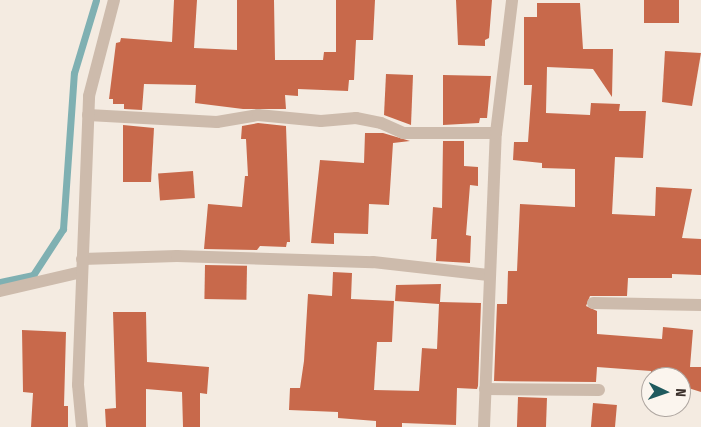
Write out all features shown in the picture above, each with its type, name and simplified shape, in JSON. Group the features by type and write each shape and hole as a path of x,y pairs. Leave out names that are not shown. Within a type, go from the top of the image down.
{"street":[{"path":"82,427 78,384 89,96 114,0"},
{"path":"484,427 488,275 496,133 512,0"},
{"path":"88,116 217,122 258,115 321,121 356,118 381,123 403,133 496,133"},
{"path":"82,259 177,256 373,262 488,275"},
{"path":"0,291 81,272"},
{"path":"593,303 701,305"},
{"path":"485,388 598,390"}],"building":[{"path":"174,0 197,0 194,48 237,50 237,0 274,0 275,60 323,60 324,52 336,52 336,0 375,0 373,40 356,40 354,80 349,80 348,91 298,89 298,96 285,95 286,109 243,109 195,103 196,85 144,84 142,110 124,109 124,104 113,104 113,99 109,99 116,43 120,42 121,38 172,42"},
{"path":"456,0 492,0 489,38 485,40 485,46 458,45"},
{"path":"644,0 679,0 679,23 644,23"},
{"path":"537,3 580,3 583,49 613,49 612,97 593,69 547,67 546,113 590,115 591,103 620,104 619,111 646,111 643,158 615,157 612,214 655,216 656,187 692,189 682,238 701,239 701,275 672,274 672,278 628,278 627,296 590,296 586,306 597,311 597,334 662,339 663,327 693,330 690,367 641,367 641,370 597,367 596,382 494,381 497,304 507,304 508,271 517,271 520,204 575,207 575,169 542,168 542,163 513,160 514,142 528,142 532,85 524,85 524,17 537,17"},
{"path":"665,51 701,53 692,106 662,102"},
{"path":"386,74 413,75 411,125 384,115"},
{"path":"443,75 491,76 487,118 480,118 479,123 443,125"},
{"path":"258,123 286,126 290,242 287,242 286,247 260,246 257,250 204,249 208,204 242,207 245,176 248,176 246,139 241,139 242,126"},
{"path":"123,125 154,128 151,182 123,182"},
{"path":"365,133 383,133 410,141 393,143 389,205 369,204 368,234 334,233 334,244 311,243 320,160 364,163"},
{"path":"443,141 464,141 464,166 478,167 478,186 470,185 466,235 471,236 470,263 436,261 437,239 431,239 433,207 442,208"},
{"path":"193,171 195,198 160,200 158,173"},
{"path":"205,265 247,266 246,300 204,299"},
{"path":"333,272 352,273 351,299 394,301 392,342 377,342 374,390 419,391 422,348 437,349 439,304 395,301 396,285 441,284 440,302 481,303 478,386 477,389 457,388 456,425 402,423 402,427 376,427 376,421 338,418 338,412 289,410 290,388 300,388 304,361 308,294 332,296"},
{"path":"113,312 146,312 147,362 209,367 207,394 200,393 200,427 183,427 182,392 146,389 146,427 106,427 105,409 116,408"},
{"path":"22,330 66,332 64,406 68,406 68,427 31,427 33,393 23,392"},
{"path":"691,367 701,367 701,392 691,389"},
{"path":"518,397 547,398 546,427 517,427"},
{"path":"593,403 617,405 615,427 591,427"}],"waterway":[{"path":"0,282 33,275 63,229 74,73 96,0"}]}
